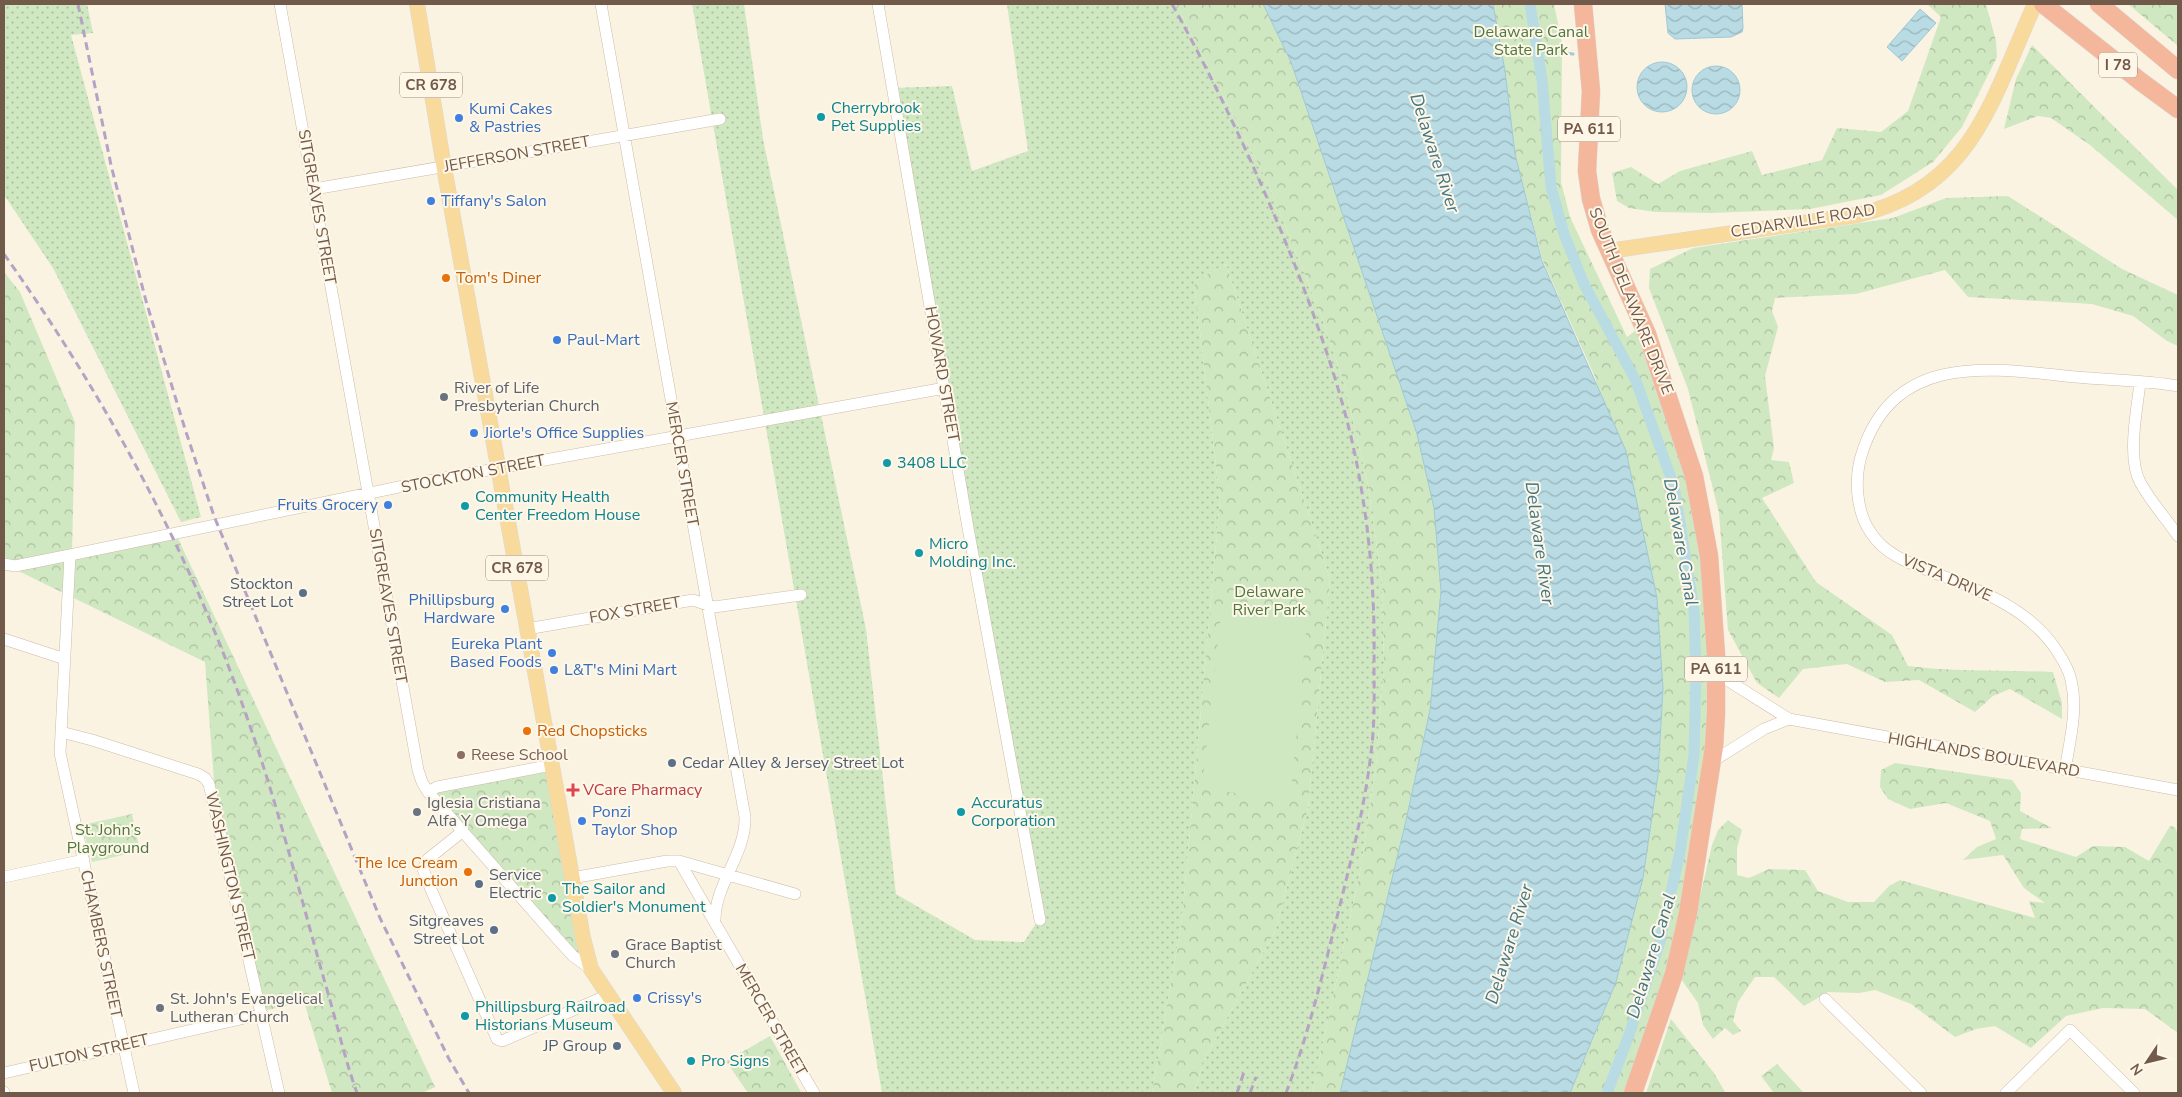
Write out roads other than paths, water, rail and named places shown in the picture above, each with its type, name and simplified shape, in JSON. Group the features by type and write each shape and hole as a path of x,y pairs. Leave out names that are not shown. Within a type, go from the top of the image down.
{"highway":[{"name":"SOUTH DELAWARE DRIVE","path":"1584,4 1591,91 1588,157 1589,186 1594,215 1647,334 1694,476 1709,556 1716,673 1716,713 1712,761 1688,913 1679,954 1661,1015 1633,1093"},
{"name":"I 78","path":"2043,4 2125,70 2178,109"},
{"name":"I 78","path":"2099,4 2178,70"}],"main road":[{"name":"CR 678","path":"417,4 444,167 500,469 527,629 572,878 591,969"},
{"name":"CEDARVILLE ROAD","path":"1609,251 1857,215 1886,207 1914,194 1942,174 1971,141 1992,102 2036,4"},
{"path":"591,969 674,1093"}],"street":[{"name":"SITGREAVES STREET","path":"280,4 415,756 422,782 428,792 554,935 573,956 591,969"},
{"name":"MERCER STREET","path":"601,4 745,818 744,835 718,901 714,920"},
{"name":"HOWARD STREET","path":"878,4 1040,920"},
{"name":"JEFFERSON STREET","path":"314,189 720,118"},
{"name":"VISTA DRIVE","path":"2065,770 2074,724 2071,678 2064,662 2052,644 2022,615 2005,603 1892,554 1877,541 1870,532 1859,502 1858,463 1866,441 1887,406 1916,384 1942,374 1974,370 2026,372 2178,386"},
{"path":"2140,383 2135,432 2135,468 2140,482 2178,536"},
{"name":"STOCKTON STREET","path":"4,564 15,566 428,480 500,469 676,435 945,388"},
{"name":"CHAMBERS STREET","path":"70,555 60,754 134,1093"},
{"name":"FOX STREET","path":"527,629 693,600 698,600 714,607 801,595"},
{"path":"4,638 65,659"},
{"name":"HIGHLANDS BOULEVARD","path":"1716,673 1789,719 2178,790"},
{"path":"1712,761 1764,729 1789,719"},
{"name":"WASHINGTON STREET","path":"61,732 198,774 205,778 209,784 279,1093"},
{"path":"428,792 437,787 552,765"},
{"path":"463,831 428,859 424,869 428,885 496,1039 502,1041 608,995"},
{"path":"4,877 84,860"},
{"path":"572,878 667,861 679,861 794,894"},
{"name":"MERCER STREET","path":"679,861 814,1093"},
{"path":"1824,999 1921,1093"},
{"name":"FULTON STREET","path":"4,1073 262,1014"},
{"path":"2006,1093 2070,1030 2134,1093"}],"water":[{"name":"Delaware River","path":"1263,4 1493,4 1505,71 1515,154 1542,261 1626,451 1657,598 1663,689 1658,775 1643,878 1616,982 1570,1093 1340,1093 1405,825 1430,710 1441,591 1434,508 1417,434 1291,62"},
{"path":"1665,4 1742,4 1742,32 1731,37 1675,39 1668,33"},
{"path":"1920,9 1936,23 1902,61 1887,47"},
{"path":"1662,62 1671,64 1682,73 1687,87 1685,96 1676,107 1662,112 1653,110 1642,101 1637,87 1639,78 1648,67"},
{"path":"1711,66 1721,66 1733,73 1740,85 1740,95 1733,107 1721,114 1711,114 1703,110 1696,103 1692,95 1692,85 1696,77 1703,70"}],"waterway":[{"name":"Delaware Canal","path":"1530,4 1542,80 1551,187 1564,234 1584,284 1636,381 1674,486 1694,610 1696,671 1694,755 1680,852 1659,945 1629,1035 1607,1093"},
{"path":"1538,51 1573,54"}],"railway":[{"path":"78,4 111,165 146,301 214,516 380,918 449,1059 469,1093"},
{"path":"1172,4 1206,68 1253,167 1296,268 1316,321 1350,431 1361,487 1370,553 1374,619 1374,724 1366,788 1353,853 1320,984 1308,1028 1286,1093"},
{"path":"4,254 75,361 108,416 140,473 197,589 222,649 256,743 287,845 357,1093"},
{"path":"1237,1093 1244,1072"},
{"path":"1250,1093 1256,1077"}],"place":[{"name":"Cherrybrook Pet Supplies","path":"821,117"},
{"name":"Kumi Cakes & Pastries","path":"459,118"},
{"name":"Tiffany's Salon","path":"431,201"},
{"name":"Tom's Diner","path":"446,278"},
{"name":"Paul-Mart","path":"557,340"},
{"name":"River of Life Presbyterian Church","path":"444,397"},
{"name":"Jiorle's Office Supplies","path":"474,433"},
{"name":"3408 LLC","path":"887,463"},
{"name":"Fruits Grocery","path":"388,505"},
{"name":"Community Health Center Freedom House","path":"465,506"},
{"name":"Micro Molding Inc.","path":"919,553"},
{"name":"Stockton Street Lot","path":"303,593"},
{"name":"Phillipsburg Hardware","path":"505,609"},
{"name":"Eureka Plant Based Foods","path":"552,653"},
{"name":"L&T's Mini Mart","path":"554,670"},
{"name":"Red Chopsticks","path":"527,731"},
{"name":"Reese School","path":"461,755"},
{"name":"Cedar Alley & Jersey Street Lot","path":"672,763"},
{"name":"VCare Pharmacy","path":"573,790"},
{"name":"Iglesia Cristiana Alfa Y Omega","path":"417,812"},
{"name":"Accuratus Corporation","path":"961,812"},
{"name":"Ponzi Taylor Shop","path":"582,821"},
{"name":"The Ice Cream Junction","path":"468,872"},
{"name":"Service Electric","path":"479,884"},
{"name":"The Sailor and Soldier's Monument","path":"552,898"},
{"name":"Sitgreaves Street Lot","path":"494,930"},
{"name":"Grace Baptist Church","path":"615,954"},
{"name":"Crissy's","path":"637,998"},
{"name":"St. John's Evangelical Lutheran Church","path":"160,1008"},
{"name":"Phillipsburg Railroad Historians Museum","path":"465,1016"},
{"name":"JP Group","path":"617,1046"},
{"name":"Pro Signs","path":"691,1061"}],"park label":[{"name":"Delaware Canal State Park","path":"1531,41"},
{"name":"Delaware River Park","path":"1269,601"},
{"name":"St. John’s Playground","path":"108,839"}]}
